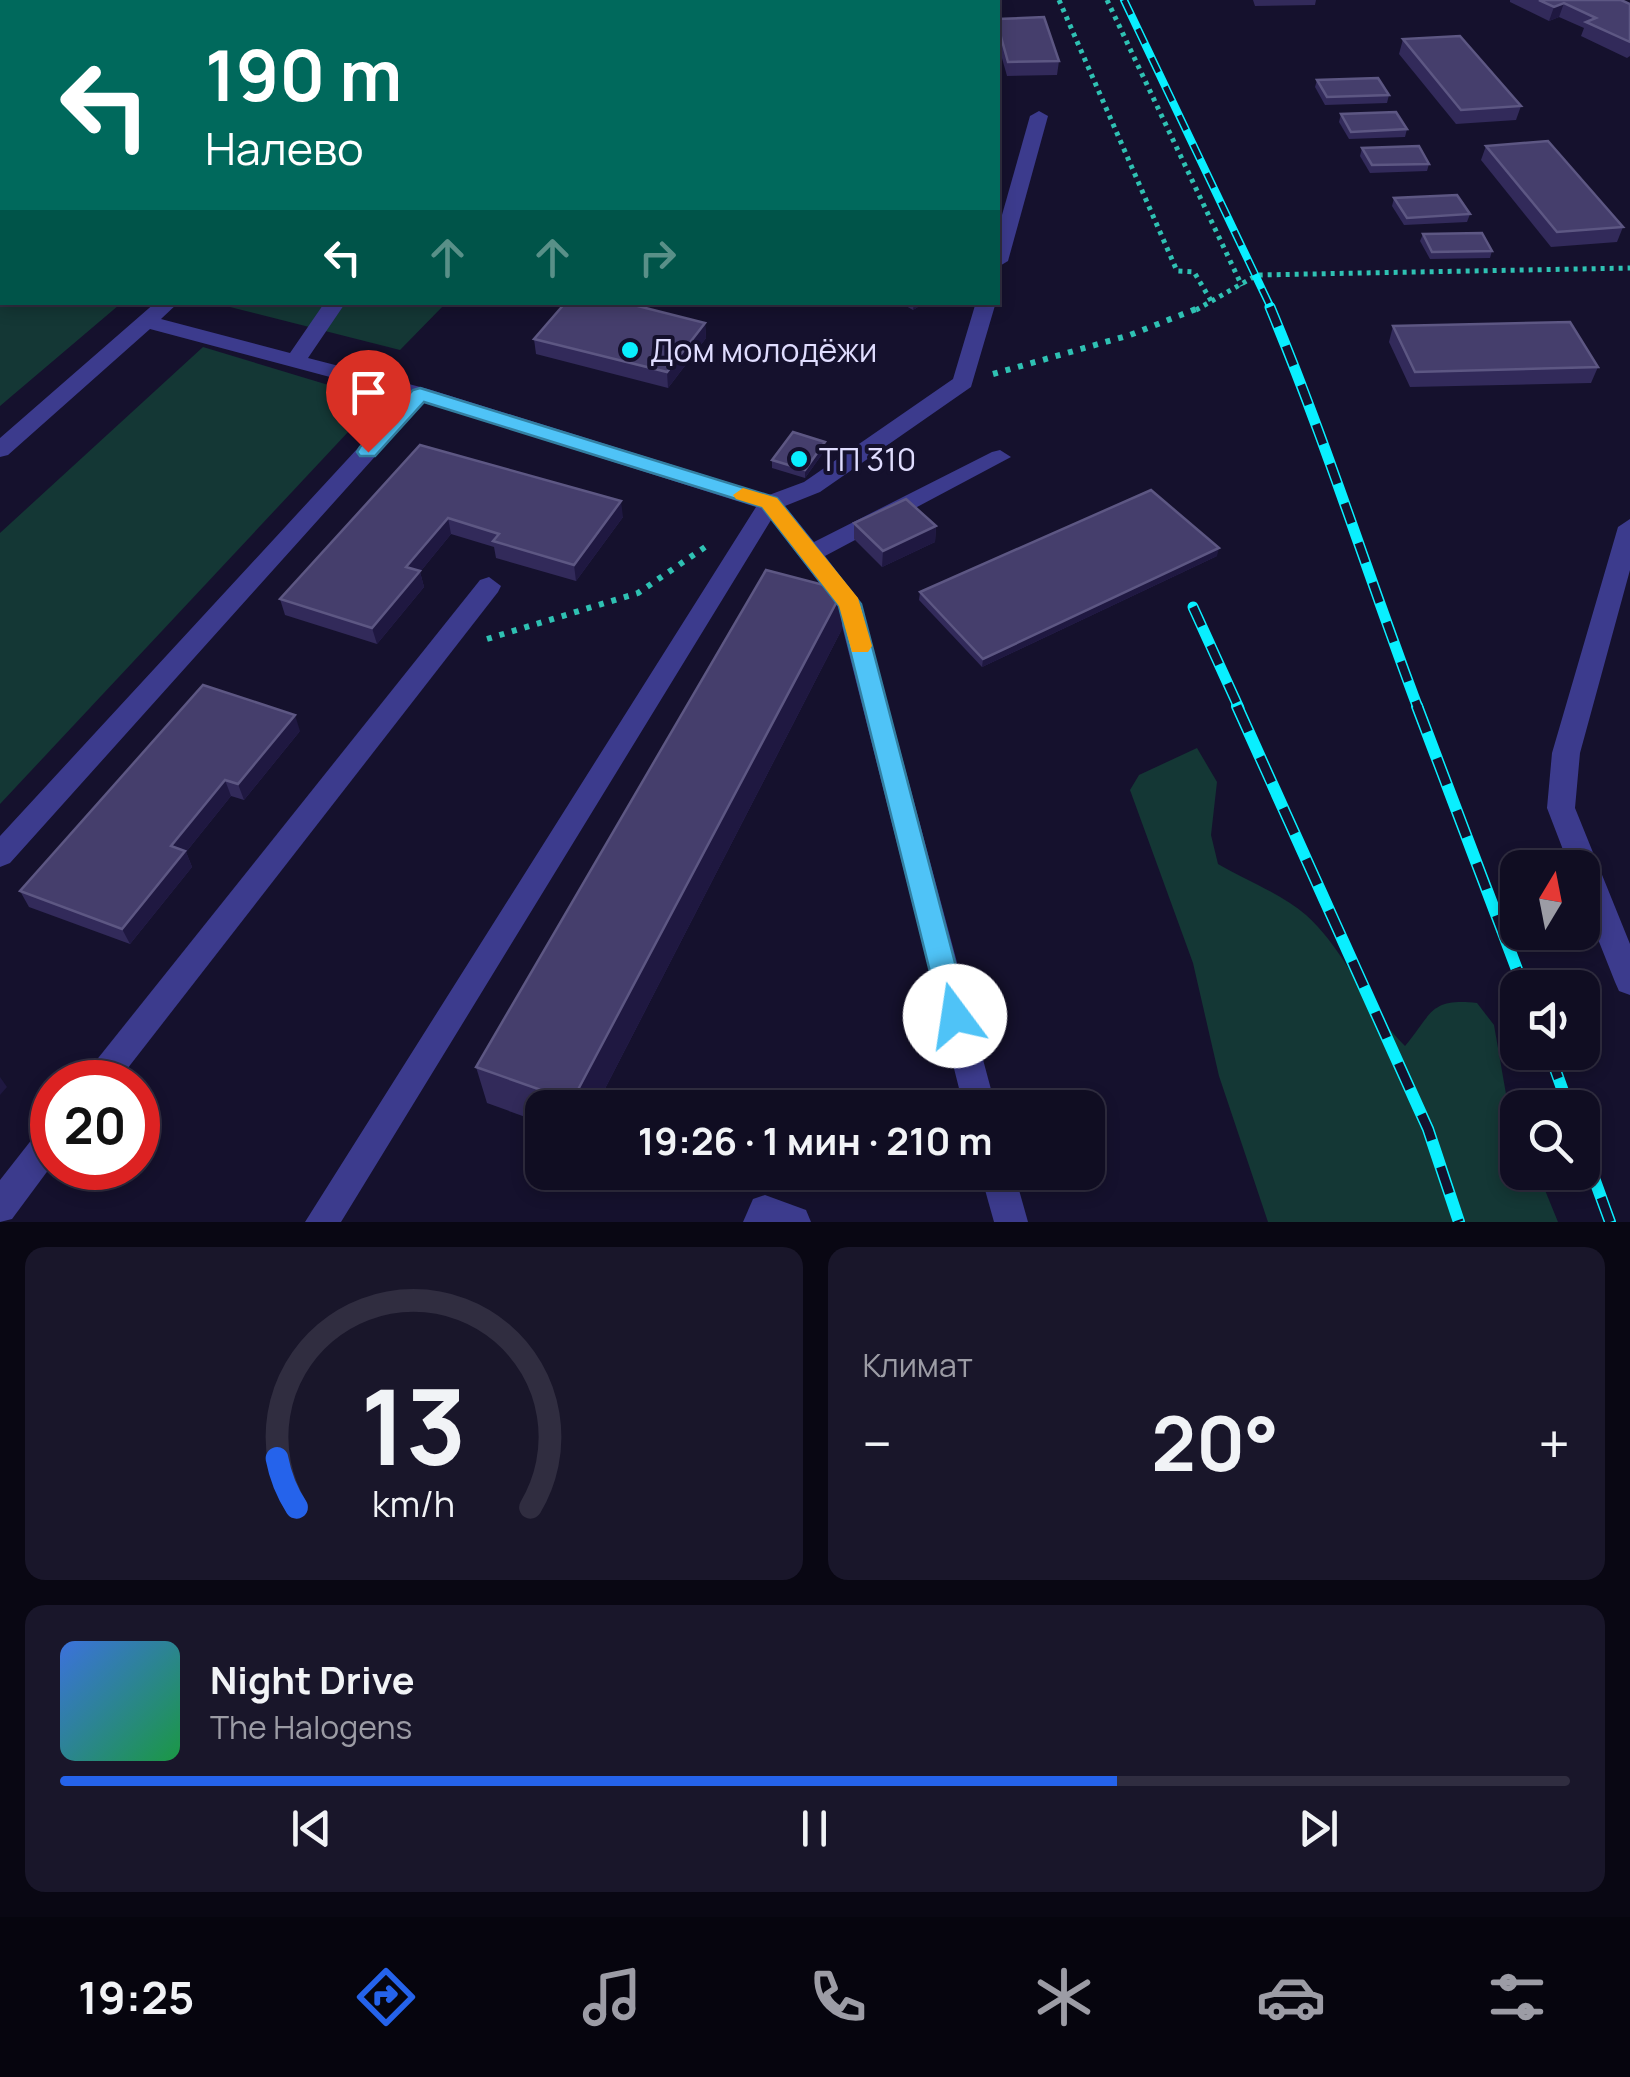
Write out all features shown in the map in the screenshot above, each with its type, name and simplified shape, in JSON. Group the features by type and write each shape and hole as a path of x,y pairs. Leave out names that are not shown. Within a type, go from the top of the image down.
{"street":[{"path":"1000,254 1038,116"},
{"path":"0,450 166,305"},
{"path":"296,361 334,305"},
{"path":"322,1222 770,502 812,488 963,382 985,305"},
{"path":"147,322 420,394 770,502 850,604 975,1090"},
{"path":"0,855 420,394"},
{"path":"810,554 1000,457"},
{"path":"1630,527 1566,754 1561,808 1630,982"},
{"path":"115,1060 489,586"},
{"path":"0,1207 30,1168"},
{"path":"1002,1190 1010,1222"},
{"path":"760,1222 765,1211 794,1222"}],"path":[{"path":"1059,0 1177,271 1194,272 1213,304"},
{"path":"1107,0 1242,286"},
{"path":"963,382 1064,355 1213,304 1257,275 1630,268"},
{"path":"434,656 638,593 720,536"}],"green space":[{"path":"0,305 119,305 0,406"},
{"path":"232,305 444,305 400,350"},
{"path":"203,347 378,400 0,804 0,533"},
{"path":"1197,748 1217,782 1211,835 1218,864 1306,915 1405,1046 1440,1006 1477,1003 1494,1025 1505,1090 1500,1090 1500,1190 1545,1190 1558,1222 1268,1222 1219,1076 1193,963 1130,790 1139,775"}],"building":[{"path":"1539,0 1621,0 1630,4 1630,42 1586,22 1596,18 1564,3 1554,7"},
{"path":"1044,17 1059,61 1008,62 1000,19"},
{"path":"1460,36 1521,106 1461,110 1403,39"},
{"path":"1378,78 1389,95 1327,97 1317,80"},
{"path":"1396,112 1407,129 1351,132 1341,114"},
{"path":"1548,141 1623,227 1557,232 1486,146"},
{"path":"1419,146 1429,164 1372,165 1362,148"},
{"path":"1457,195 1470,214 1407,218 1394,198"},
{"path":"1482,233 1492,251 1432,252 1423,234"},
{"path":"563,305 634,305 705,323 667,372 534,339"},
{"path":"1570,322 1598,367 1415,372 1393,326"},
{"name":"ТП 310","path":"793,432 825,442 805,470 772,460"},
{"path":"420,445 621,501 574,565 493,541 499,534 448,518 406,567 420,571 372,628 280,599"},
{"path":"1151,490 1219,548 983,659 920,592"},
{"path":"906,499 936,526 883,551 854,523"},
{"path":"766,570 843,590 578,1090 541,1090 476,1067"},
{"path":"203,685 295,715 238,784 225,780 171,846 185,851 122,929 20,891"}],"railway":[{"path":"1124,0 1272,310"},
{"path":"1270,307 1418,708"},
{"path":"1193,607 1239,708"},
{"path":"1237,706 1428,1129 1459,1222"},
{"path":"1417,706 1517,970"},
{"path":"1555,1070 1563,1090"},
{"path":"1598,1190 1610,1222"}],"slow traffic":[{"path":"743,495 770,502 850,604 860,646"}],"place":[{"name":"Дом молодёжи","path":"630,350"},
{"name":"ТП 310","path":"799,459"}],"route":[{"path":"368,452 420,394 770,502 850,604 955,1016"}]}
